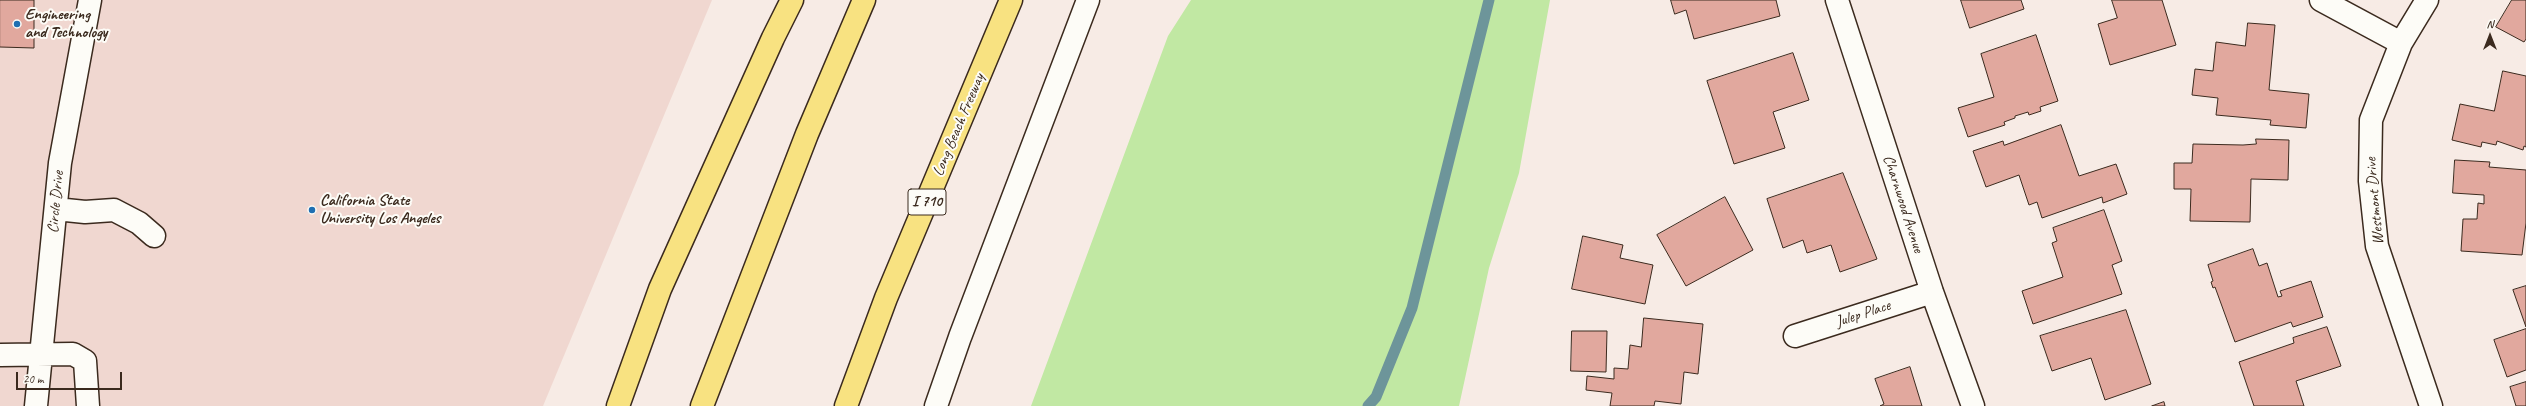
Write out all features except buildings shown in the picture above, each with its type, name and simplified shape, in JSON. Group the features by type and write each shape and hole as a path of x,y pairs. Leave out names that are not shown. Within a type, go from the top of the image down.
{"highway":[{"path":"618,406 660,289 773,38 792,0"},
{"path":"702,406 807,134 864,0"},
{"name":"Long Beach Freeway","path":"846,406 886,298 1011,0"}],"street":[{"name":"Circle Drive","path":"36,406 60,163 90,0"},
{"path":"936,406 960,337 1088,0"},
{"name":"Charnwood Avenue","path":"1837,0 1932,292 1973,406"},
{"path":"2321,0 2401,43"},
{"name":"Westmont Drive","path":"2427,0 2401,43 2371,120 2370,181 2377,246 2432,406"},
{"path":"56,209 85,212 114,210 139,223 154,236"},
{"name":"Julep Place","path":"1795,336 1932,292"},
{"path":"0,355 73,354 85,361 88,406"}],"shaded area":[{"name":"California State University Los Angeles","path":"0,0 712,0 543,406 0,406"}],"green space":[{"path":"1191,0 1550,0 1519,173 1489,268 1459,406 1031,406 1168,36"}],"waterway":[{"path":"1368,406 1376,397 1412,308 1489,0"}],"place":[{"name":"Engineering and Technology","path":"17,24"},
{"name":"California State University Los Angeles","path":"312,210"}]}
